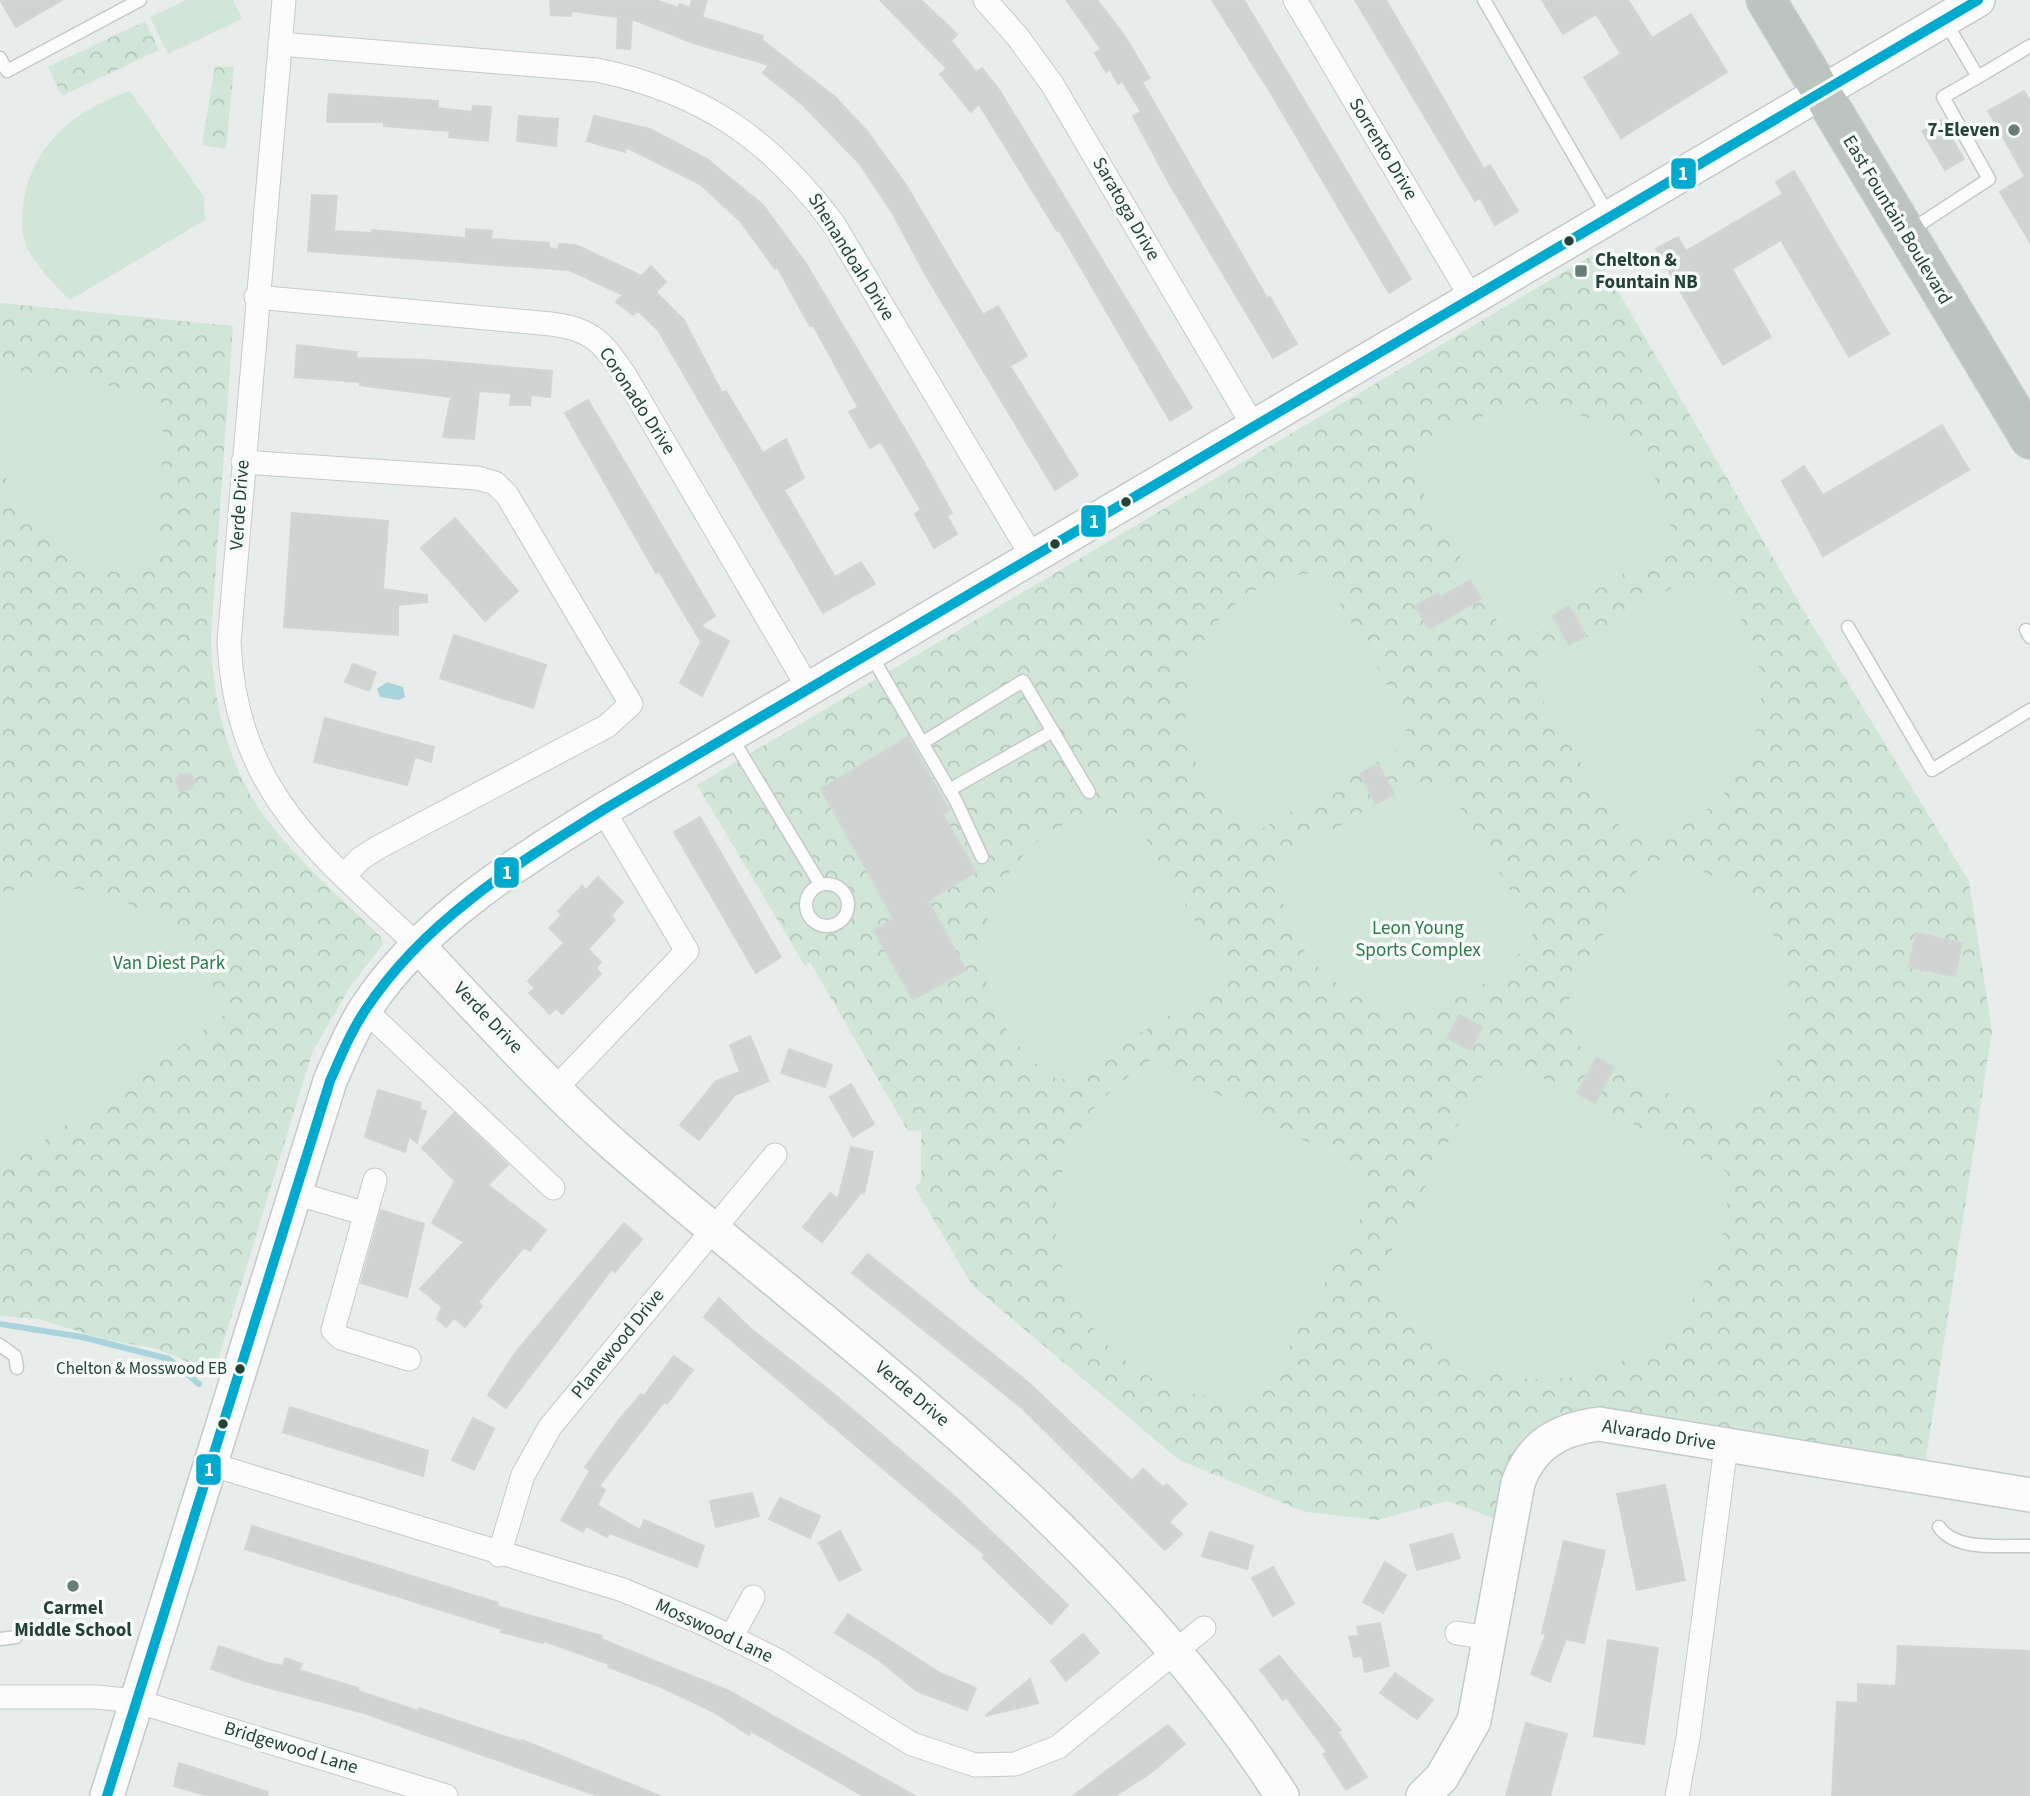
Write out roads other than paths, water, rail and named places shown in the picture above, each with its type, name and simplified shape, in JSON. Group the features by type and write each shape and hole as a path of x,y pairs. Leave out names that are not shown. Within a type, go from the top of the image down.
{"highway":[{"name":"East Fountain Boulevard","path":"1766,0 2030,439"}],"main road":[{"path":"107,1796 330,1081 365,1010 417,945 461,905 603,810 1254,428 1819,91 1978,0"},
{"name":"Verde Drive","path":"417,945 612,1143 1006,1474 1124,1591 1241,1735 1282,1796"},
{"name":"Alvarado Drive","path":"1440,1790 1474,1721 1473,1636 1518,1483 1523,1469 1539,1446 1566,1431 1599,1424 2030,1496"}],"street":[{"name":"Verde Drive","path":"284,0 243,462 229,642 231,678 251,749 278,803 299,831 417,945"},
{"name":"Saratoga Drive","path":"985,0 1017,36 1052,85 1254,428"},
{"name":"Sorrento Drive","path":"1295,0 1472,299"},
{"name":"Shenandoah Drive","path":"280,44 597,70 640,79 685,97 726,118 763,144 804,185 833,223 1033,558"},
{"name":"Coronado Drive","path":"256,297 576,327 593,336 626,377 809,689"},
{"path":"243,462 477,478 495,483 507,495 631,704 607,726 377,848 359,859 344,876"},
{"path":"556,1088 687,951 603,810"},
{"path":"365,1010 553,1188"},
{"name":"Planewood Drive","path":"499,1555 523,1475 550,1427 775,1155"},
{"path":"375,1180 363,1213 333,1330 341,1338 409,1359"},
{"path":"295,1193 363,1213"},
{"path":"1677,1796 1688,1738 1726,1446"},
{"name":"Mosswood Lane","path":"210,1464 499,1555 623,1590 732,1638 820,1684 912,1744 955,1760 995,1765 1026,1760 1059,1747 1204,1628"},
{"path":"732,1638 753,1597"},
{"name":"Bridgewood Lane","path":"0,1697 96,1697 136,1701 446,1796"}],"lane":[{"path":"0,58 7,71 140,0"},
{"path":"1484,0 1609,217"},
{"path":"1944,20 1978,76"},
{"path":"1905,234 1989,179 1943,97 2030,46"},
{"path":"1848,627 1932,770 2030,710"},
{"path":"870,653 949,790 982,857"},
{"path":"922,743 1023,681 1089,792"},
{"path":"949,790 1053,731"},
{"path":"730,734 820,884"},
{"path":"0,1345 15,1356 17,1368"},
{"path":"1939,1527 1945,1536 1959,1543 2030,1546"},
{"path":"0,1639 16,1637"}],"water":[{"path":"387,682 403,687 405,697 399,700 380,697 377,689"}],"waterway":[{"path":"0,1324 82,1337 169,1359 199,1384"}],"place":[{"name":"7-Eleven","path":"2014,130"},
{"name":"Chelton & Fountain NB","path":"1581,271"},
{"name":"Chelton & Mosswood EB","path":"240,1369"},
{"name":"Carmel Middle School","path":"73,1586"}],"park label":[{"name":"Leon Young Sports Complex","path":"1418,939"},
{"name":"Van Diest Park","path":"169,963"}]}
